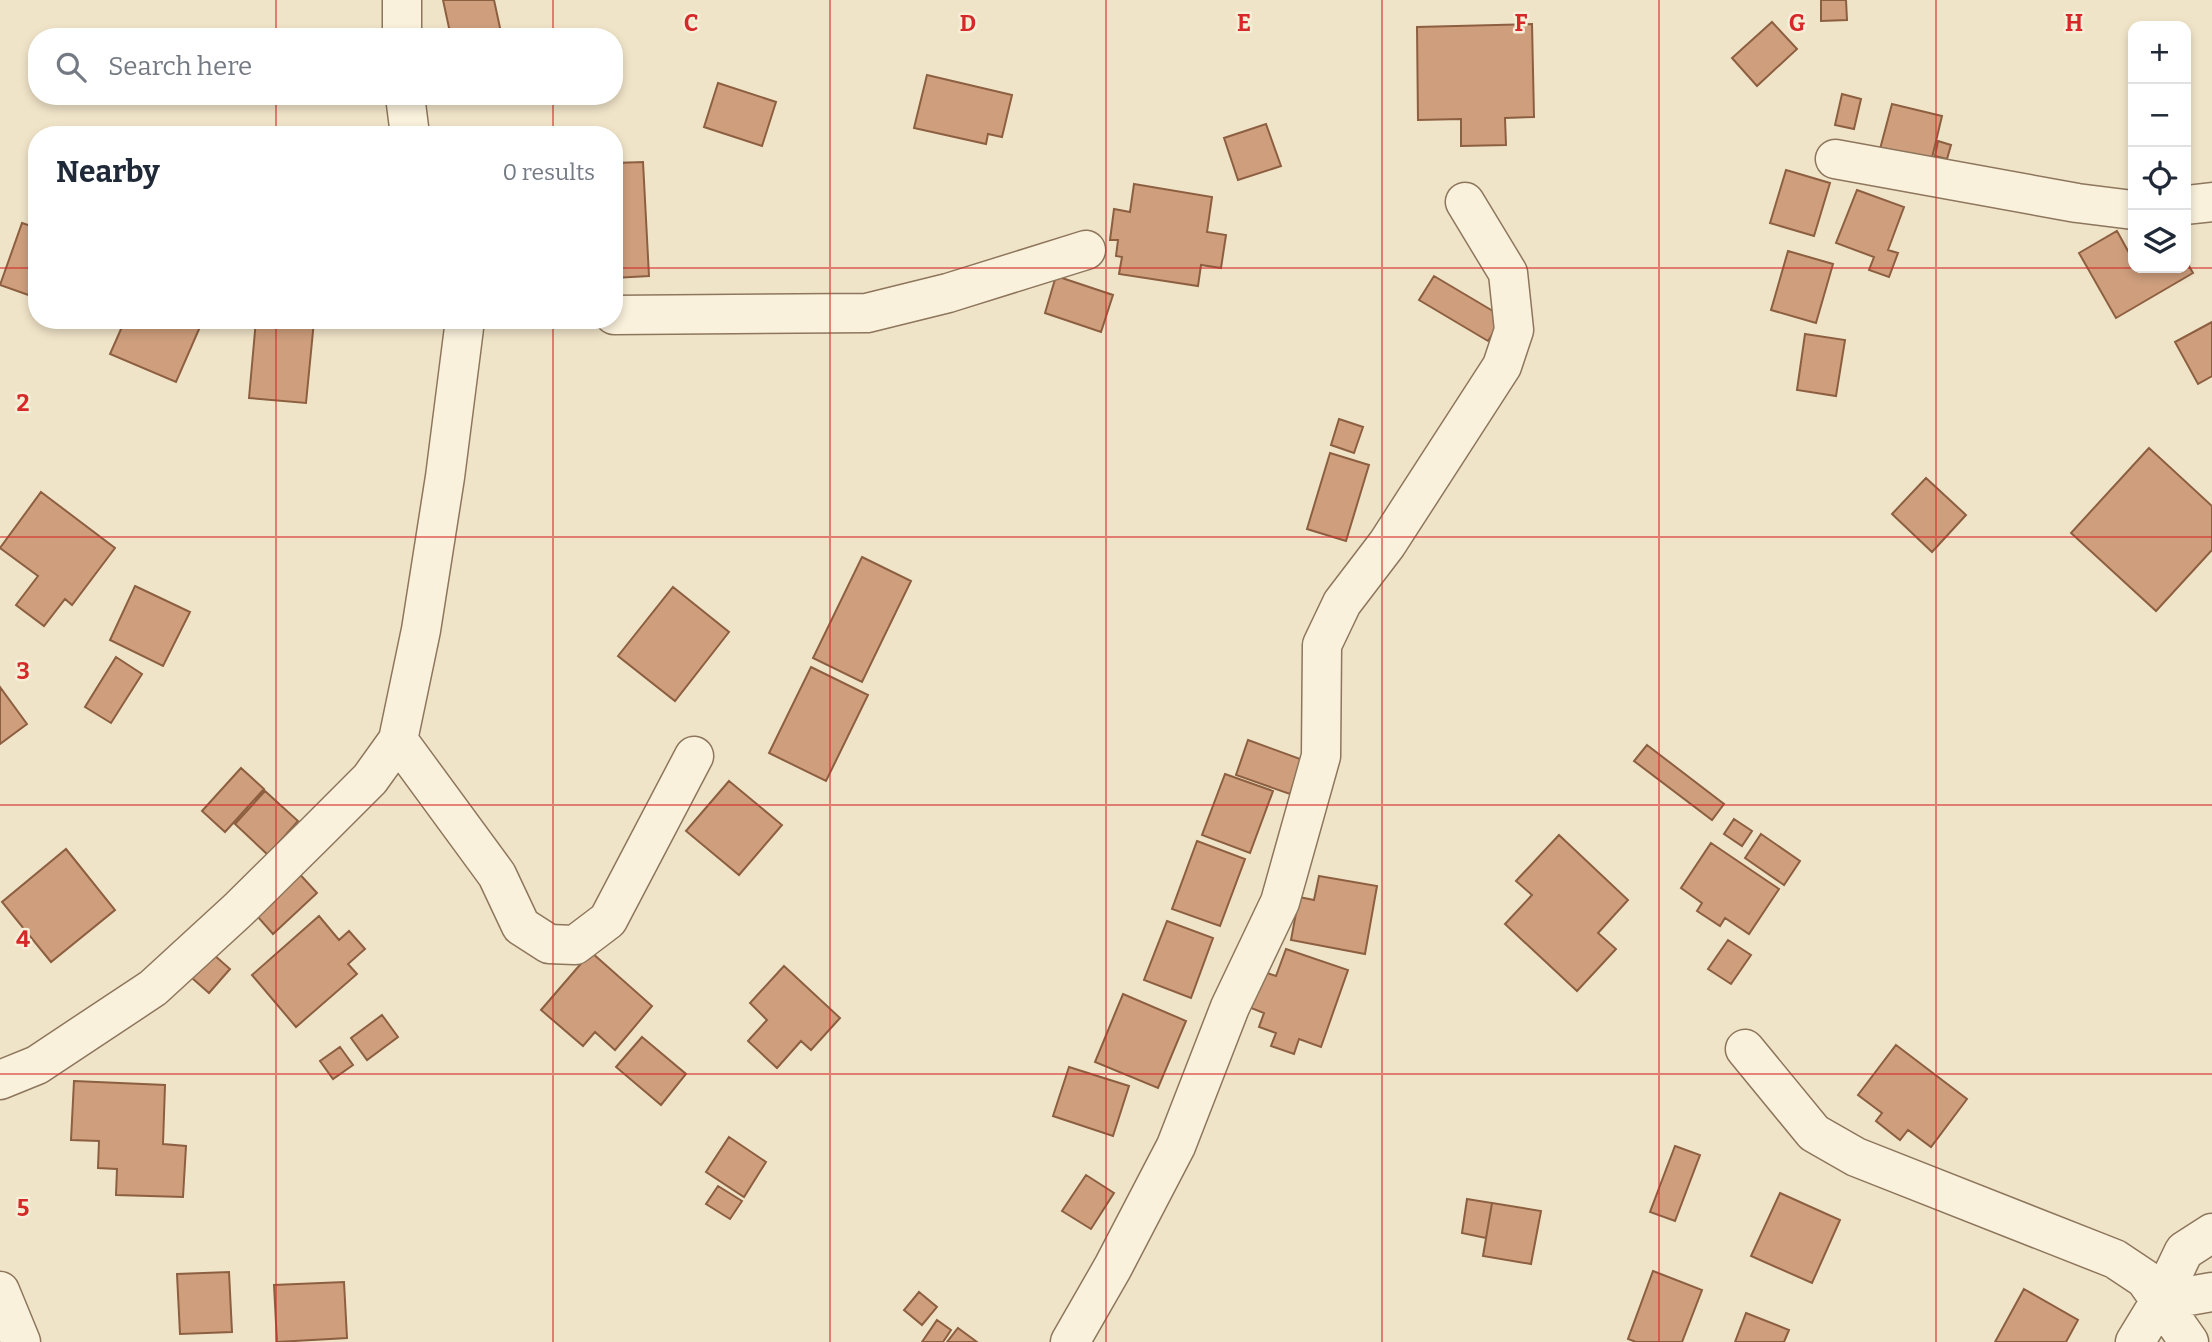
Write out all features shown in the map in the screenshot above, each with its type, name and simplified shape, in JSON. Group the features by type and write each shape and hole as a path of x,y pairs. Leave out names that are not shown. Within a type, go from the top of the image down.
{"street":[{"path":"402,0 402,28"},
{"path":"406,105 409,126"},
{"path":"1835,159 2128,210"},
{"path":"1070,1342 1176,1146 1230,1007 1280,902 1321,756 1322,645 1342,603 1387,544 1502,366 1514,330 1508,273 1465,202"},
{"path":"2191,204 2212,202"},
{"path":"623,315 866,313 948,293 1086,250"},
{"path":"0,1080 37,1065 153,988 238,910 370,779 398,740 423,618 464,329"},
{"path":"398,740 497,875 521,926 549,944 575,945 608,920 694,756"},
{"path":"1745,1049 1814,1133 1856,1157 2116,1259 2145,1279 2189,1342"},
{"path":"2135,1342 2160,1301 2184,1251 2212,1233"},
{"path":"0,1291 21,1342"},
{"path":"2160,1301 2212,1292"}],"building":[{"path":"443,0 494,0 500,28 449,28"},
{"path":"1821,0 1846,0 1847,20 1821,21"},
{"path":"1772,22 1797,49 1757,86 1732,58"},
{"path":"1532,24 1534,117 1505,118 1506,145 1461,146 1461,119 1418,120 1417,27"},
{"path":"927,75 1012,95 1002,137 988,134 986,144 914,128"},
{"path":"718,83 776,102 762,146 704,127"},
{"path":"1842,94 1861,99 1854,129 1835,125"},
{"path":"1892,104 1942,116 1931,162 1880,149"},
{"path":"1266,124 1281,166 1238,180 1224,138"},
{"path":"1938,141 1951,145 1947,159 1935,156"},
{"path":"643,162 649,276 623,277 623,163"},
{"path":"1786,170 1830,183 1814,236 1770,223"},
{"path":"1134,184 1212,197 1207,232 1226,235 1221,268 1201,265 1198,286 1119,274 1122,257 1116,256 1118,240 1110,240 1114,209 1130,212"},
{"path":"1857,190 1904,207 1888,250 1898,253 1889,277 1869,270 1874,257 1836,243"},
{"path":"22,223 28,225 28,295 0,285"},
{"path":"2117,231 2128,251 2128,273 2191,273 2191,270 2193,273 2116,318 2079,253"},
{"path":"1788,251 1833,264 1816,323 1771,310"},
{"path":"1056,276 1113,295 1101,332 1045,313"},
{"path":"1434,276 1503,317 1488,341 1419,300"},
{"path":"2212,322 2212,376 2198,384 2175,342"},
{"path":"121,329 199,329 176,382 110,354"},
{"path":"255,329 313,329 306,403 249,398"},
{"path":"1805,334 1845,340 1836,396 1797,390"},
{"path":"1339,419 1363,427 1354,453 1331,445"},
{"path":"2149,448 2212,506 2212,550 2156,611 2071,533"},
{"path":"1330,453 1369,465 1346,541 1307,529"},
{"path":"1926,478 1966,515 1932,552 1892,514"},
{"path":"41,492 115,548 72,605 65,599 44,626 16,605 38,576 0,548"},
{"path":"862,557 911,581 862,682 813,658"},
{"path":"135,586 190,612 163,666 110,640"},
{"path":"673,587 729,632 675,701 618,656"},
{"path":"116,657 142,674 111,723 85,707"},
{"path":"811,667 868,695 826,781 769,753"},
{"path":"0,687 27,724 0,744"},
{"path":"1248,740 1303,760 1290,794 1236,775"},
{"path":"1647,745 1724,804 1712,820 1634,761"},
{"path":"241,768 264,789 225,832 202,811"},
{"path":"1225,774 1273,791 1250,853 1202,835"},
{"path":"729,781 782,825 739,875 686,831"},
{"path":"265,791 298,821 268,855 235,824"},
{"path":"1734,819 1752,831 1742,846 1724,834"},
{"path":"1761,834 1800,861 1784,885 1745,858"},
{"path":"1559,835 1628,900 1598,933 1616,949 1577,991 1505,924 1532,895 1516,881"},
{"path":"1197,841 1245,859 1220,926 1172,909"},
{"path":"1711,843 1779,889 1749,934 1725,918 1720,926 1697,911 1702,903 1681,888"},
{"path":"66,849 115,910 51,962 2,902"},
{"path":"295,869 317,893 273,934 251,909"},
{"path":"1319,876 1377,886 1365,954 1291,940 1299,897 1314,900"},
{"path":"319,916 339,940 349,931 365,949 348,964 357,974 296,1027 252,975"},
{"path":"1167,921 1213,938 1191,998 1144,980"},
{"path":"1728,940 1751,955 1731,984 1708,969"},
{"path":"205,947 230,969 209,993 184,971"},
{"path":"1286,949 1348,970 1321,1047 1299,1039 1294,1054 1271,1046 1276,1033 1259,1027 1264,1013 1251,1008 1264,972 1276,976"},
{"path":"591,952 652,1006 615,1050 595,1032 583,1046 541,1010"},
{"path":"784,966 840,1018 811,1050 801,1041 777,1068 748,1041 767,1020 750,1003"},
{"path":"1123,994 1186,1021 1158,1088 1095,1062"},
{"path":"382,1015 398,1037 367,1060 351,1038"},
{"path":"642,1037 686,1074 661,1105 616,1067"},
{"path":"1896,1045 1967,1099 1931,1147 1908,1130 1900,1140 1876,1121 1882,1113 1858,1095"},
{"path":"340,1047 353,1065 333,1079 320,1061"},
{"path":"1069,1067 1129,1086 1113,1136 1053,1116"},
{"path":"74,1081 165,1085 163,1144 186,1146 183,1197 116,1195 117,1169 98,1168 99,1141 71,1140"},
{"path":"729,1137 766,1162 744,1197 706,1172"},
{"path":"1675,1146 1700,1155 1675,1221 1650,1212"},
{"path":"1086,1175 1114,1193 1091,1229 1062,1211"},
{"path":"718,1186 742,1201 730,1219 706,1204"},
{"path":"1780,1193 1840,1220 1812,1283 1751,1256"},
{"path":"1467,1199 1492,1203 1486,1238 1462,1233"},
{"path":"1492,1203 1541,1211 1531,1264 1483,1256"},
{"path":"1653,1271 1702,1290 1682,1342 1636,1342 1628,1339"},
{"path":"229,1272 232,1332 180,1334 177,1274"},
{"path":"344,1282 347,1338 277,1342 274,1285"},
{"path":"2024,1289 2078,1320 2066,1342 1995,1342"},
{"path":"919,1292 937,1307 922,1325 904,1310"},
{"path":"1746,1313 1789,1330 1784,1342 1735,1342"},
{"path":"937,1320 951,1330 943,1342 922,1342"},
{"path":"958,1328 977,1342 947,1342"}]}
